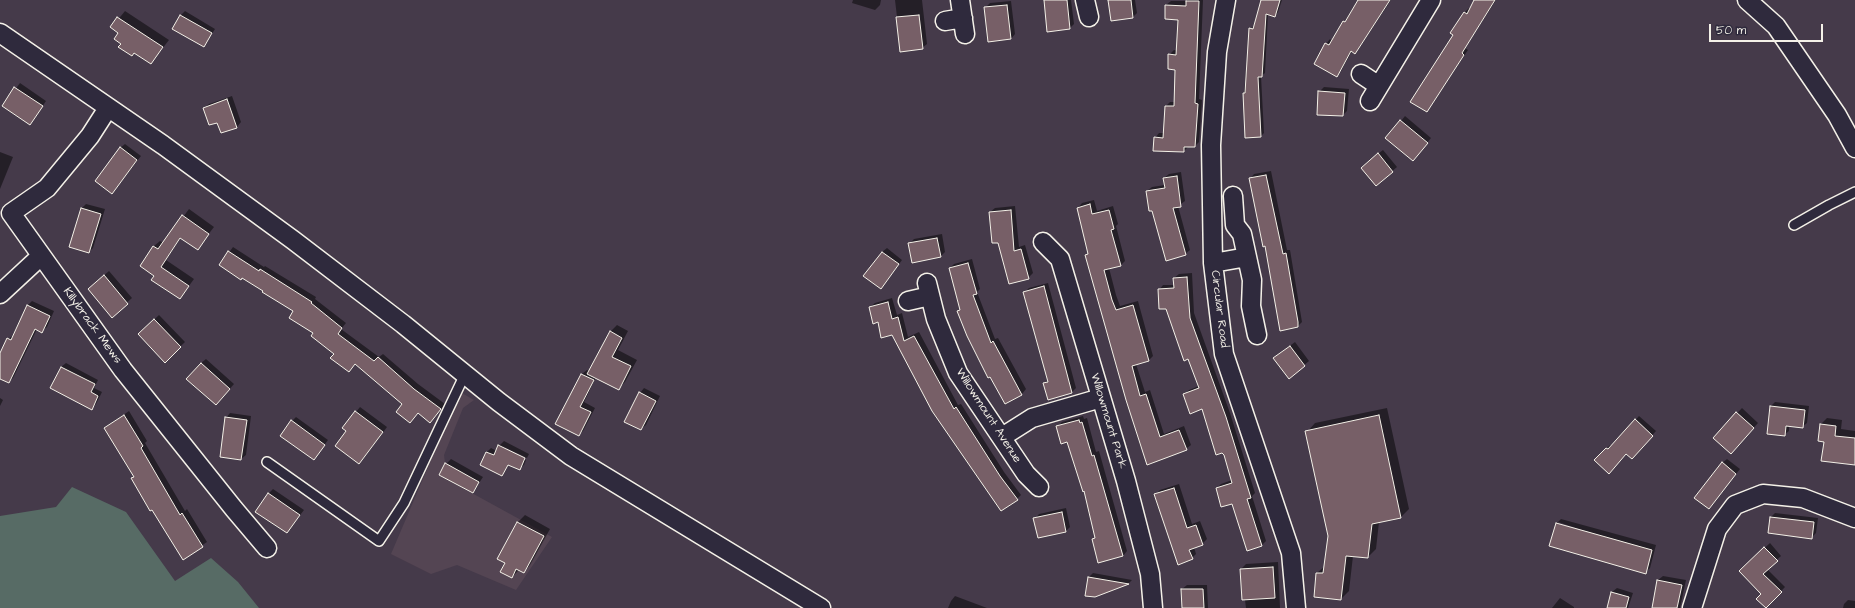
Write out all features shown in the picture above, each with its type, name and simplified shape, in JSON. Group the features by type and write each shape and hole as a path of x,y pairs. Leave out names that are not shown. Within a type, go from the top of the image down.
{"street":[{"path":"945,21 964,26 960,0"},
{"name":"Circular Road","path":"1226,0 1218,52 1211,145 1213,263 1224,354 1291,553 1296,608"},
{"path":"1361,74 1375,93 1431,0"},
{"path":"1748,0 1776,26 1852,138"},
{"path":"0,33 163,145 293,240 403,324 499,402 571,456 821,608"},
{"name":"Killybrack Mews","path":"108,108 90,136 47,188 11,213 123,370 267,548"},
{"path":"1233,196 1235,225 1242,234 1252,280 1251,306 1256,335"},
{"name":"Willowmount Park","path":"1043,242 1060,259 1126,481 1150,574 1153,608"},
{"path":"0,294 41,256"},
{"path":"1213,263 1247,256"},
{"name":"Willowmount Avenue","path":"908,301 929,289 936,319 958,373 1026,474 1039,487"},
{"path":"1002,437 1032,418 1101,398"},
{"path":"1692,608 1717,529 1735,505 1763,494 1803,498 1855,518"}],"lane":[{"path":"1794,225 1855,192"},
{"path":"267,462 379,541 404,503 464,374"}],"shaded area":[{"path":"460,392 474,400 463,408 444,455 445,463 439,475 552,537 516,590 457,565 431,574 391,554"}],"green space":[{"path":"72,487 126,512 175,581 211,558 238,582 259,608 0,608 0,516 56,507"}],"building":[{"path":"1044,0 1067,0 1070,29 1047,32"},
{"path":"1108,0 1131,0 1133,18 1111,21"},
{"path":"1261,0 1280,0 1275,17 1266,14 1262,77 1258,77 1261,137 1245,138 1243,93 1245,93 1249,28 1253,29"},
{"path":"1358,0 1390,0 1355,54 1351,51 1337,77 1314,64 1325,43 1329,45 1343,21 1345,22"},
{"path":"1474,0 1495,0 1462,53 1464,55 1427,112 1410,102 1453,35 1450,33 1464,12 1467,14"},
{"path":"1186,1 1199,1 1195,103 1198,104 1195,147 1184,147 1184,152 1153,151 1154,137 1163,138 1165,106 1174,106 1175,70 1168,69 1168,54 1176,55 1178,20 1165,19 1165,5 1186,6"},
{"path":"1007,5 1011,39 988,42 984,7"},
{"path":"180,15 212,33 204,47 172,29"},
{"path":"919,15 923,49 900,52 896,17"},
{"path":"117,17 163,47 151,64 134,53 132,56 118,47 121,44 114,39 118,33 110,27"},
{"path":"14,87 43,106 30,125 2,106"},
{"path":"1318,91 1345,93 1343,116 1317,115"},
{"path":"227,99 237,128 221,133 217,123 209,125 203,108"},
{"path":"1400,120 1428,143 1413,161 1385,138"},
{"path":"120,147 137,160 112,194 95,181"},
{"path":"1378,153 1393,172 1376,186 1361,168"},
{"path":"1266,175 1283,254 1286,253 1298,322 1298,327 1280,331 1265,246 1263,247 1249,178"},
{"path":"1177,176 1181,207 1173,208 1186,255 1166,261 1152,211 1149,211 1146,191 1165,188 1163,178"},
{"path":"1090,204 1092,214 1109,210 1114,229 1111,230 1121,266 1104,270 1116,310 1133,305 1149,361 1132,366 1140,396 1146,394 1160,437 1179,430 1187,450 1147,465 1126,400 1085,255 1088,254 1077,208"},
{"path":"81,208 101,214 89,253 69,247"},
{"path":"1011,210 1014,251 1021,249 1029,279 1009,284 998,243 992,243 989,212"},
{"path":"182,215 209,234 198,250 180,238 161,267 189,286 180,299 151,280 154,276 140,266 153,246 158,249"},
{"path":"937,238 941,257 912,263 908,243"},
{"path":"228,251 259,271 260,269 312,302 311,303 342,328 338,334 374,361 378,357 414,389 441,409 430,423 418,413 410,423 396,412 402,404 355,364 349,372 330,358 334,354 311,336 313,333 289,318 293,311 219,265"},
{"path":"882,252 899,264 881,289 863,276"},
{"path":"968,263 977,294 973,295 991,343 993,341 1022,395 1005,404 990,377 988,378 967,336 957,311 960,310 949,268"},
{"path":"104,275 128,304 112,318 88,289"},
{"path":"1187,277 1190,318 1226,417 1251,498 1247,499 1262,546 1247,551 1232,504 1221,507 1216,488 1232,483 1224,455 1222,453 1216,455 1202,409 1190,414 1183,394 1199,388 1188,359 1184,361 1166,309 1159,309 1158,289 1174,288 1173,278"},
{"path":"1044,286 1072,393 1048,400 1043,383 1048,382 1023,292"},
{"path":"888,302 892,319 898,317 904,341 914,336 954,409 956,407 1000,476 1018,500 1001,511 932,411 892,335 881,338 878,322 873,324 869,307"},
{"path":"27,305 50,316 42,333 35,329 9,383 0,379 0,353 7,338 11,340"},
{"path":"154,319 181,347 165,363 138,334"},
{"path":"610,331 622,338 612,357 631,366 619,390 587,374"},
{"path":"1290,346 1305,366 1289,379 1273,358"},
{"path":"201,363 230,389 216,405 186,379"},
{"path":"61,367 95,384 91,392 98,396 92,410 50,388"},
{"path":"581,374 594,380 580,407 591,412 579,436 555,424"},
{"path":"639,392 656,401 641,430 624,422"},
{"path":"1770,406 1805,410 1803,428 1786,426 1785,436 1767,434"},
{"path":"355,411 383,432 359,464 335,446 346,431 342,428"},
{"path":"1736,412 1754,428 1731,454 1713,438"},
{"path":"124,415 143,446 141,448 180,515 182,513 203,547 183,560 152,510 150,511 131,478 134,477 104,428"},
{"path":"1379,415 1401,518 1372,524 1368,558 1346,556 1341,600 1314,597 1316,573 1323,573 1328,536 1305,431"},
{"path":"225,417 247,420 241,460 220,457"},
{"path":"1635,419 1653,436 1632,459 1626,454 1609,474 1594,460 1606,448 1608,449"},
{"path":"291,420 325,445 314,460 280,436"},
{"path":"1079,420 1080,423 1082,422 1092,456 1094,455 1123,556 1098,563 1092,539 1095,538 1084,491 1083,492 1067,442 1061,444 1056,426"},
{"path":"1820,424 1836,426 1835,436 1855,438 1855,465 1821,461 1824,442 1818,441"},
{"path":"498,445 525,458 520,470 508,465 502,476 480,465 486,452 494,455"},
{"path":"1722,462 1736,474 1709,509 1694,498"},
{"path":"445,463 479,482 473,493 439,475"},
{"path":"1174,488 1187,528 1196,525 1203,545 1189,550 1193,559 1178,565 1154,494"},
{"path":"268,493 300,515 287,533 255,512"},
{"path":"1062,512 1066,532 1038,538 1033,518"},
{"path":"1770,517 1814,522 1812,539 1768,533"},
{"path":"517,522 544,536 524,573 516,569 512,578 500,572 505,563 497,559"},
{"path":"1556,523 1652,550 1646,574 1549,546"},
{"path":"1764,547 1778,561 1763,574 1782,592 1766,608 1756,599 1761,594 1739,571"},
{"path":"1273,567 1275,598 1242,600 1240,569"},
{"path":"1088,577 1129,584 1095,597 1085,596"},
{"path":"1657,580 1682,585 1677,608 1652,608"},
{"path":"1181,589 1203,589 1204,608 1182,608"},
{"path":"1611,592 1629,597 1626,608 1607,608"}]}
